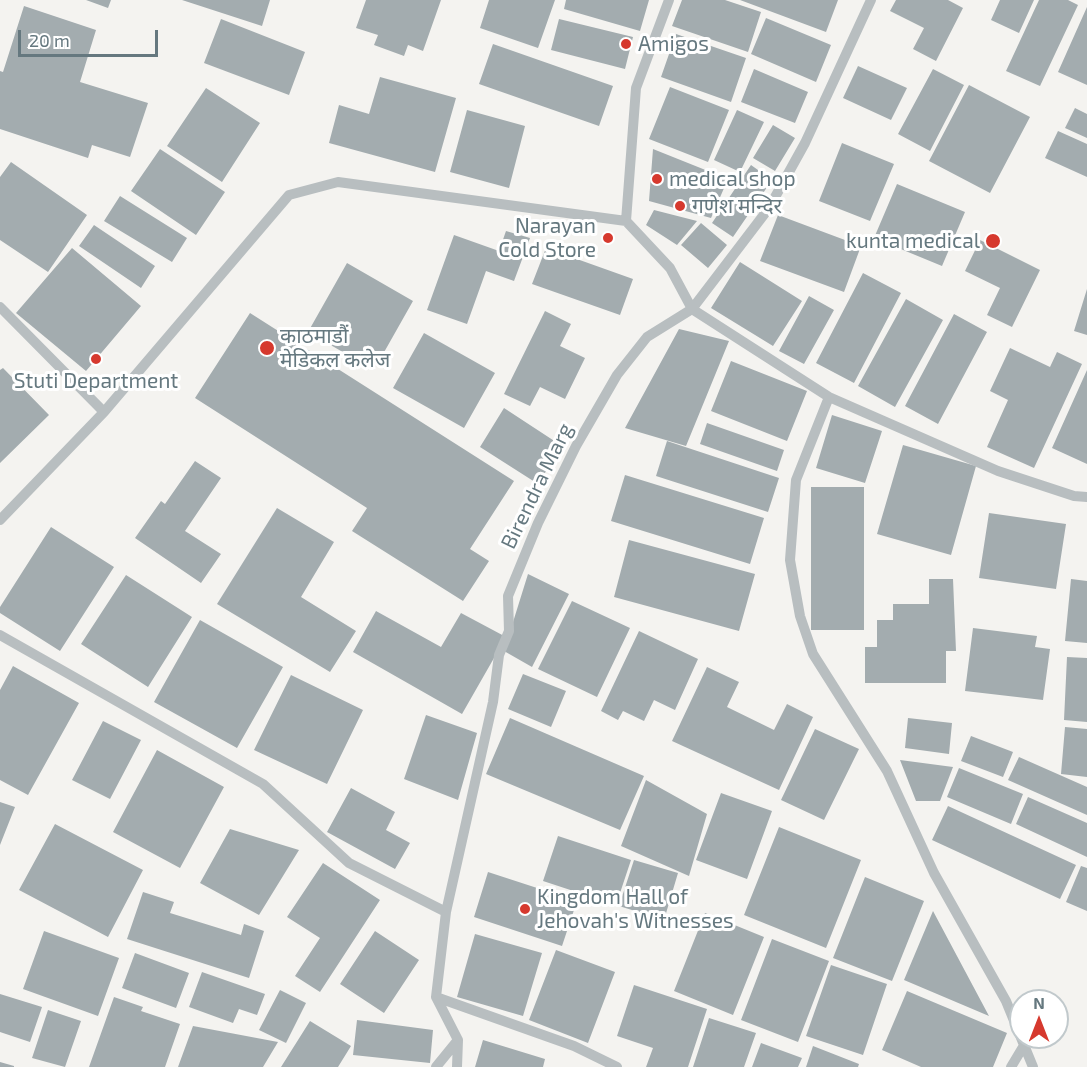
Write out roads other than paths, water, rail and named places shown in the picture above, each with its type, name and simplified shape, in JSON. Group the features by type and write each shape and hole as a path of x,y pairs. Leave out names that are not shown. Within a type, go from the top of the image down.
{"street":[{"path":"626,222 636,88 669,0"},
{"name":"Birendra Marg","path":"436,997 446,912 492,702 499,655 509,631 508,596 538,523 576,446 617,375 647,337 692,309 769,208 805,143 871,0"},
{"path":"0,520 104,412 289,195 338,182 626,222 670,268 692,309 829,397 998,471 1074,496 1087,497"},
{"path":"0,307 104,412"},
{"path":"829,397 796,480 789,560 800,616 813,654 887,771 934,873 1009,1008"},
{"path":"0,635 263,784 349,863 446,912"},
{"path":"436,997 458,1040 457,1067"},
{"path":"436,997 574,1046 617,1067"},
{"path":"435,1067 458,1040"},
{"path":"1011,1067 1022,1049"},
{"path":"1024,1049 1033,1067"}],"place":[{"name":"Amigos","path":"626,44"},
{"name":"medical shop","path":"657,179"},
{"name":"गणेश मन्दिर","path":"680,206"},
{"name":"Narayan Cold Store","path":"608,238"},
{"name":"kunta medical","path":"993,241"},
{"name":"काठमाडौं मेडिकल कलेज","path":"267,348"},
{"name":"Stuti Department","path":"96,359"},
{"name":"Kingdom Hall of Jehovah's Witnesses","path":"525,909"}]}
